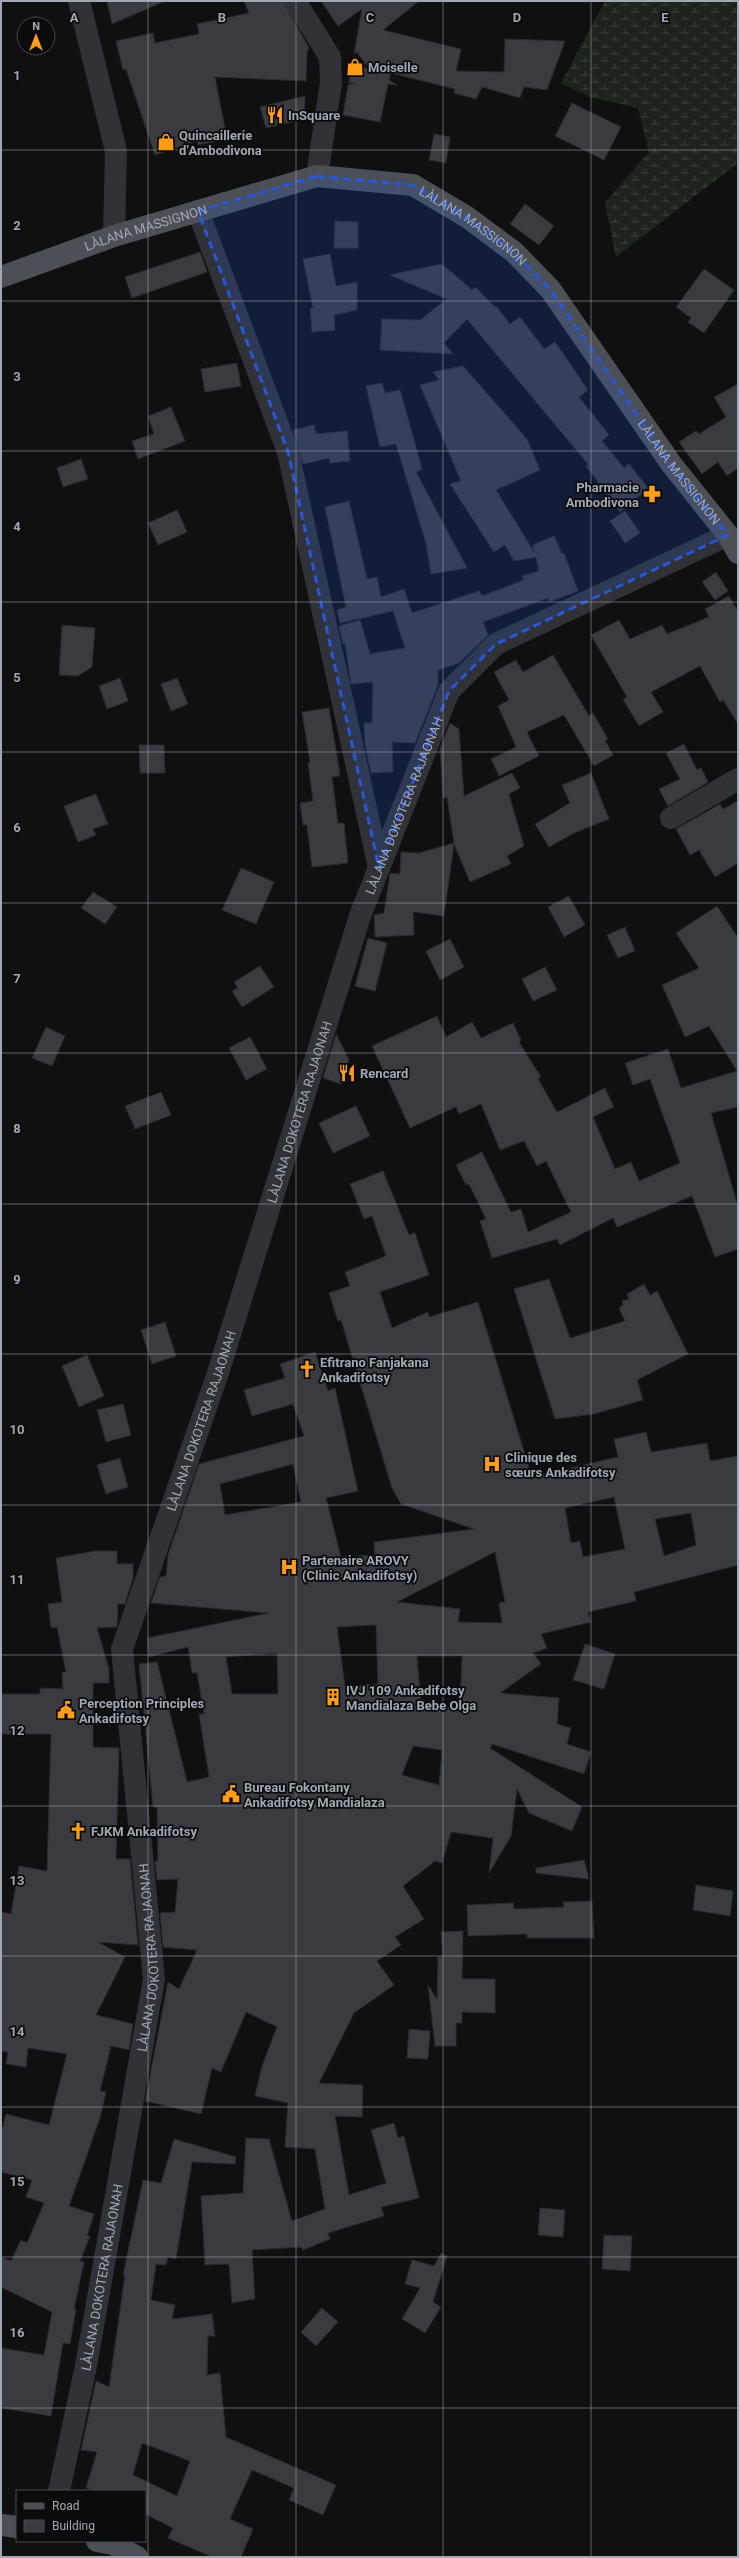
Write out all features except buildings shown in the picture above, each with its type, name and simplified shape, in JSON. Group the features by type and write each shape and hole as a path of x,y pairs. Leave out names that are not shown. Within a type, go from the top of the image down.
{"main road":[{"name":"LÀLANA MASSIGNON","path":"1,277 114,236 317,176 413,185 467,217 514,252 550,289 672,465 735,540"},
{"path":"1,2524 16,2527"},
{"path":"102,2542 113,2544 137,2557"}],"street":[{"path":"79,1 116,151 114,236"},
{"path":"295,1 330,57 331,83 317,176"},
{"path":"198,211 288,452 379,868"},
{"name":"LÀLANA DOKOTERA RAJAONAH","path":"59,2490 86,2366 154,1979 122,1649 218,1373 360,916 449,691 496,644 735,540"},
{"path":"671,818 738,779"}],"highlighted area":[{"path":"317,176 413,185 467,217 514,252 550,289 672,465 728,535 496,644 449,691 379,868 288,452 198,211"}],"green space":[{"path":"605,1 738,1 738,163 616,257 605,203 649,152 638,108 590,97 561,83"}],"place":[{"name":"Moiselle","path":"355,67"},
{"name":"InSquare","path":"275,115"},
{"name":"Quincaillerie d’Ambodivona","path":"166,142"},
{"name":"Pharmacie Ambodivona","path":"652,494"},
{"name":"Rencard","path":"347,1073"},
{"name":"Efitrano Fanjakana Ankadifotsy","path":"307,1369"},
{"name":"Clinique des sœurs Ankadifotsy","path":"492,1464"},
{"name":"Partenaire AROVY (Clinic Ankadifotsy)","path":"289,1567"},
{"name":"IVJ 109 Ankadifotsy Mandialaza Bebe Olga","path":"333,1697"},
{"name":"Perception Principles Ankadifotsy","path":"66,1710"},
{"name":"Bureau Fokontany Ankadifotsy Mandialaza","path":"231,1794"},
{"name":"FJKM Ankadifotsy","path":"78,1831"}]}
